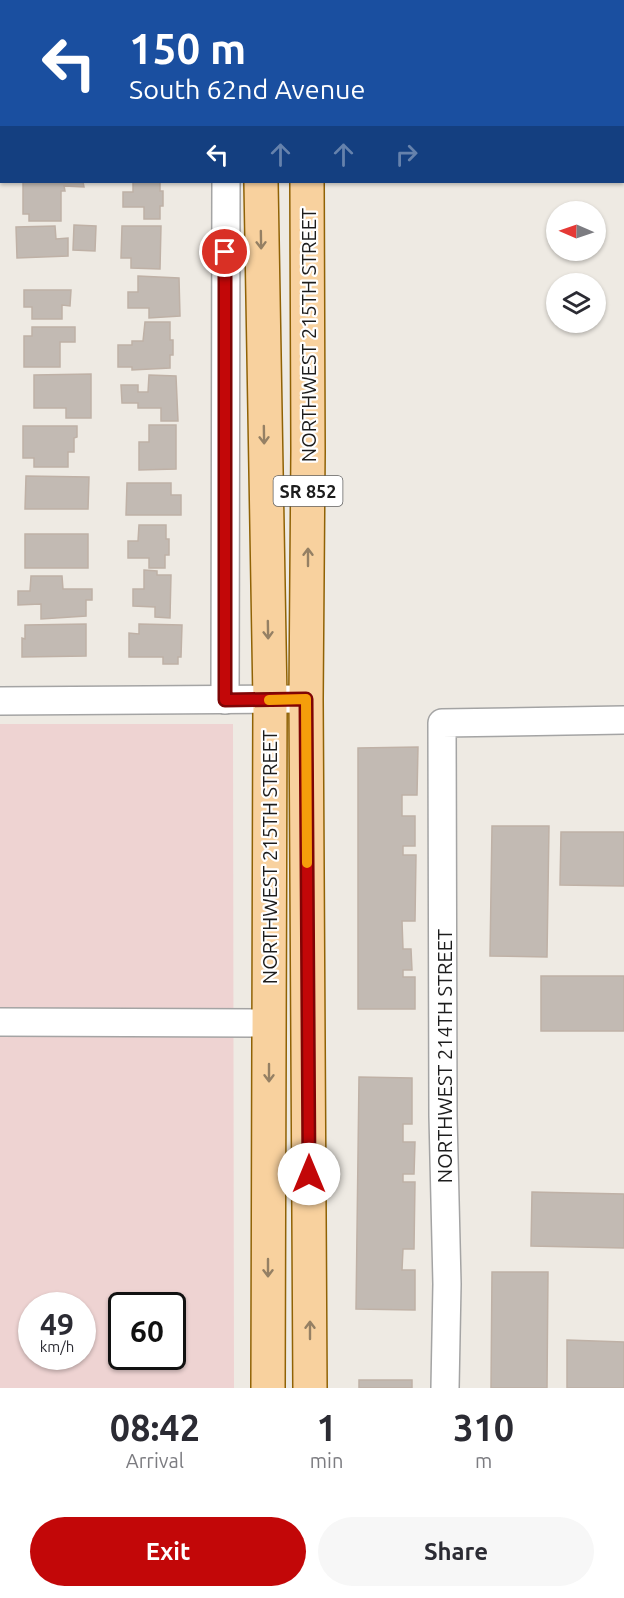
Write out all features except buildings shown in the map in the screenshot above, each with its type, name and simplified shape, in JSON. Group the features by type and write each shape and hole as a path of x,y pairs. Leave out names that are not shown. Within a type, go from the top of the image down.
{"main road":[{"name":"NORTHWEST 215TH STREET","path":"261,183 270,700 268,1388"},
{"name":"NORTHWEST 215TH STREET","path":"307,183 306,699 310,1388"}],"street":[{"path":"225,700 226,183"},
{"path":"0,700 306,699"},
{"name":"NORTHWEST 214TH STREET","path":"445,1388 447,1284 443,1116 442,723 624,720"},
{"path":"0,1022 269,1023"}],"shaded area":[{"path":"0,724 233,724 234,1388 0,1388"}],"slow traffic":[{"path":"269,700 306,699 307,863"}],"route":[{"path":"225,252 225,700 306,699 309,1174"}]}
